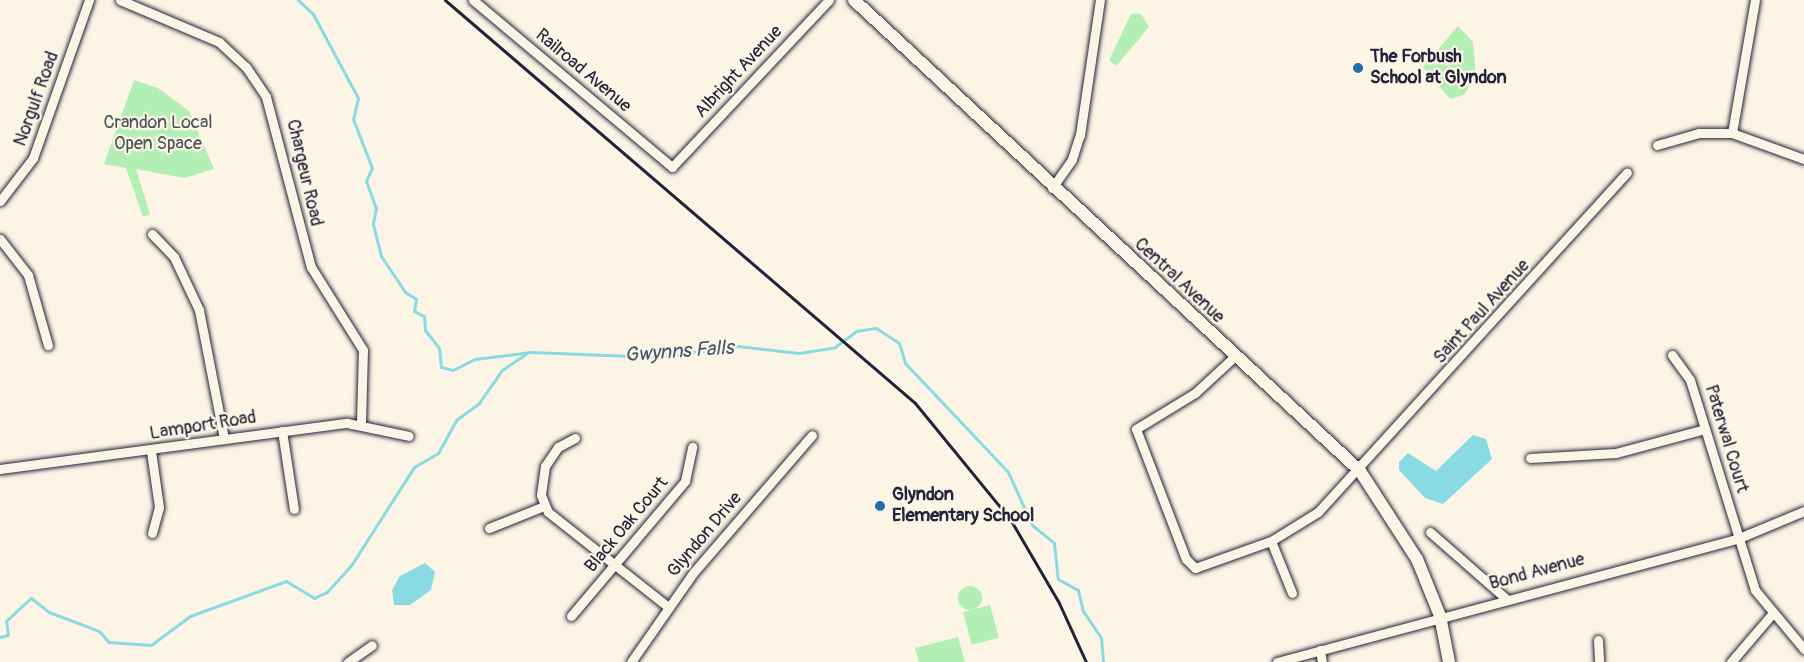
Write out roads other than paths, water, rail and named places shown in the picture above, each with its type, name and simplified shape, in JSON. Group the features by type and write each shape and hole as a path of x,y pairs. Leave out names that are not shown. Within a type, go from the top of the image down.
{"main road":[{"name":"Central Avenue","path":"854,0 1234,357 1360,471 1410,544 1440,616 1449,662"}],"street":[{"name":"Norgulf Road","path":"0,201 33,158 90,0"},
{"name":"Chargeur Road","path":"120,0 209,35 238,58 259,86 277,126 311,267 363,350 361,423"},
{"name":"Railroad Avenue","path":"473,0 672,167"},
{"name":"Albright Avenue","path":"672,167 829,0"},
{"path":"1053,188 1072,159 1080,135 1100,0"},
{"path":"1732,133 1755,0"},
{"path":"1657,145 1699,133 1732,133 1804,159"},
{"name":"Saint Paul Avenue","path":"1234,357 1195,393 1141,421 1137,441 1191,565 1207,567 1271,541 1318,512 1360,471 1627,173"},
{"path":"152,234 174,257 199,310 224,439"},
{"path":"0,239 28,275 48,345"},
{"name":"Paterwal Court","path":"1672,355 1690,380 1755,590 1772,614 1804,649"},
{"name":"Lamport Road","path":"0,469 151,451 282,431 361,423 409,436"},
{"path":"1530,458 1616,453 1705,429"},
{"path":"282,431 294,509"},
{"name":"Glyndon Drive","path":"631,662 667,606 812,435"},
{"path":"575,438 553,451 544,466 544,506 555,522 612,568 667,606"},
{"name":"Black Oak Court","path":"571,616 685,481 692,447"},
{"path":"151,451 159,507 152,533"},
{"path":"489,528 544,506"},
{"name":"Bond Avenue","path":"1277,662 1504,598 1739,537 1804,511"},
{"path":"1430,532 1504,598"},
{"path":"1271,541 1292,593"},
{"path":"1731,662 1772,614"},
{"path":"1598,640 1599,662"},
{"path":"348,662 372,645"},
{"path":"1320,650 1322,662"}],"water":[{"path":"1473,435 1486,439 1492,459 1443,504 1425,498 1399,470 1399,462 1408,453 1436,471"},
{"path":"425,563 435,572 431,590 410,605 394,605 392,590 400,576"}],"waterway":[{"name":"Gwynns Falls","path":"298,0 313,14 358,98 353,119 372,168 366,181 376,208 373,224 381,256 405,292 416,299 414,311 424,316 425,330 439,348 441,367 453,370 475,359 531,352 657,357 738,346 799,353 835,347 856,331 876,328 899,343 905,363 1008,472 1032,525 1054,543 1058,579 1078,590 1083,611 1101,638 1103,662"},
{"path":"0,637 8,635 6,621 31,598 49,612 99,631 109,642 151,645 190,616 286,581 314,598 327,592 352,564 414,467 438,453 456,420 479,403 502,370 529,352"}],"railway":[{"path":"445,0 915,403 1010,519 1059,603 1086,662"}],"place":[{"name":"The Forbush School at Glyndon","path":"1358,68"},
{"name":"Glyndon Elementary School","path":"880,506"}],"park label":[{"name":"Crandon Local Open Space","path":"158,134"}]}
